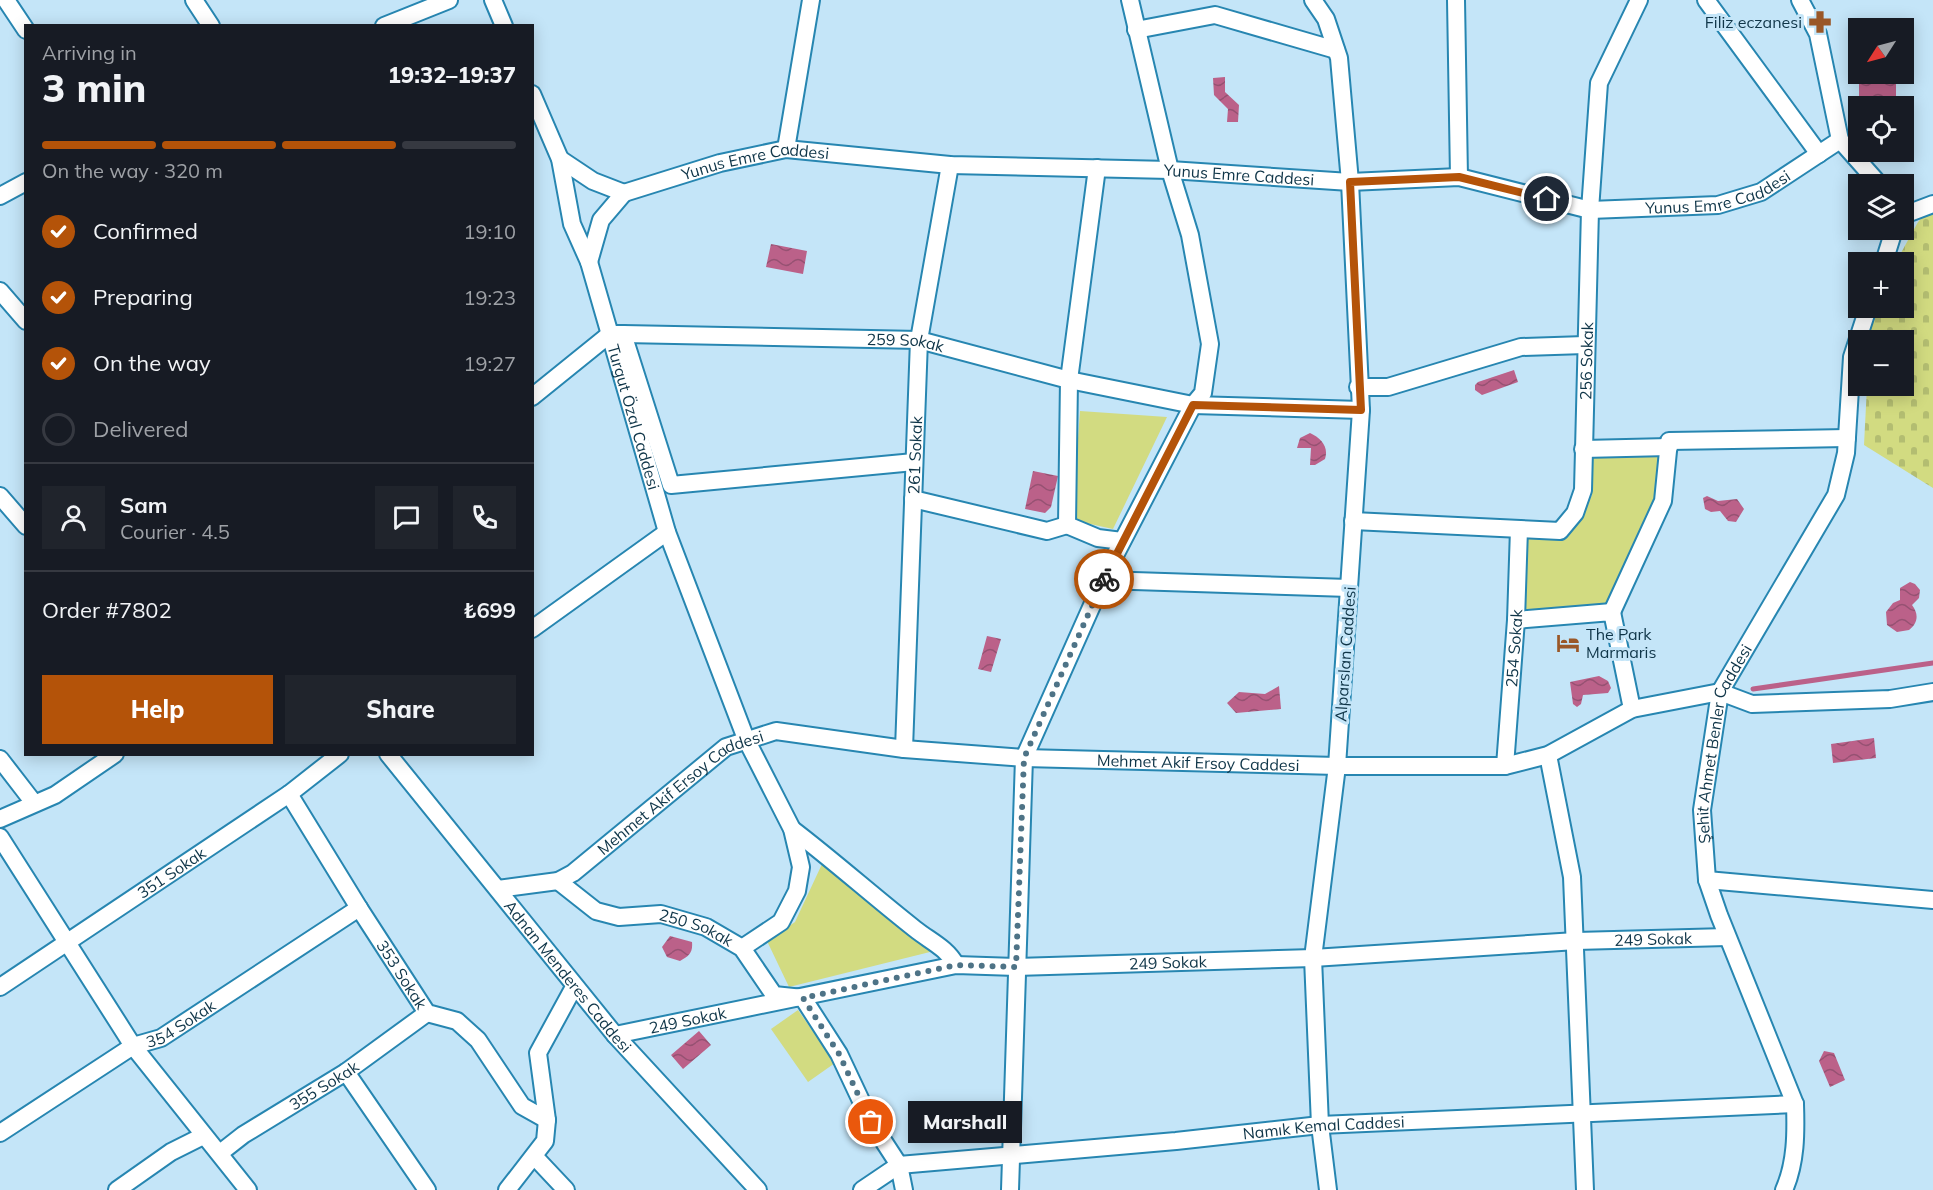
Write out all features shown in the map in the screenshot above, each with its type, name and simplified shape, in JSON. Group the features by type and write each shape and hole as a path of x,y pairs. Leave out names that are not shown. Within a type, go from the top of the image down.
{"street":[{"path":"6,0 24,27"},
{"path":"194,0 209,24"},
{"path":"389,24 449,0"},
{"path":"493,0 503,24"},
{"path":"786,149 811,0"},
{"path":"1010,1190 1024,758 1122,541 1193,405 1203,393 1210,344 1190,235 1170,170 1130,0"},
{"name":"Alparslan Caddesi","path":"1313,0 1326,19 1336,50 1350,182 1358,387 1361,410 1337,766 1314,958 1320,1125 1328,1190"},
{"path":"1456,0 1459,177"},
{"name":"256 Sokak","path":"1519,529 1560,531 1575,513 1583,490 1590,210 1599,83 1627,20 1639,0"},
{"path":"1706,0 1819,154"},
{"path":"1800,0 1818,34 1840,140 1870,174"},
{"path":"1136,30 1215,15 1336,50"},
{"name":"Turgut Özal Caddesi","path":"534,99 560,159 572,224 616,334 667,532 746,739 792,830"},
{"name":"Yunus Emre Caddesi","path":"624,193 720,163 786,149 950,165 1170,170 1350,182 1459,177 1590,210 1718,205 1761,192 1840,140"},
{"path":"560,159 594,181 624,193 601,220 589,262"},
{"name":"261 Sokak","path":"904,749 919,340 950,165"},
{"path":"1067,525 1069,380 1097,168"},
{"path":"0,196 24,183"},
{"path":"1914,211 1933,204"},
{"path":"0,291 24,319"},
{"name":"Şehit Ahmet Benler Caddesi","path":"1784,1190 1791,1174 1796,1133 1795,1104 1727,937 1707,879 1702,810 1720,692 1836,495 1847,438 1852,357 1865,318"},
{"path":"534,396 616,334 671,485 914,462"},
{"name":"259 Sokak","path":"616,334 919,340 1069,380 1193,405 1361,410"},
{"path":"1358,387 1388,387 1521,347 1585,345"},
{"path":"1632,709 1612,612 1664,501 1669,441 1847,438"},
{"path":"1583,449 1669,447"},
{"path":"0,496 24,524"},
{"path":"913,499 1047,531 1067,525 1098,538 1122,541"},
{"path":"1353,520 1519,529"},
{"name":"254 Sokak","path":"1505,766 1516,620 1519,529"},
{"path":"534,628 667,532"},
{"path":"1103,580 1349,588"},
{"path":"1516,620 1612,612"},
{"path":"1720,692 1752,704 1890,699 1933,692"},
{"name":"Mehmet Akif Ersoy Caddesi","path":"498,889 558,881 573,873 726,747 776,731 904,749 1024,758 1337,766 1505,766 1548,755 1632,709 1720,692"},
{"path":"1548,755 1572,877 1585,1190"},
{"path":"0,819 55,795 112,756"},
{"name":"351 Sokak","path":"0,987 67,940 289,794 337,756"},
{"name":"Adnan Menderes Caddesi","path":"390,756 574,987 615,1035 758,1190"},
{"path":"0,759 34,803"},
{"name":"353 Sokak","path":"289,794 427,1013 457,1021 478,1040 522,1106 547,1120"},
{"path":"742,948 781,922 797,891 801,867 792,830"},
{"path":"792,830 841,866 916,930 950,953 956,965"},
{"path":"0,837 133,1046 248,1190"},
{"path":"1707,879 1933,900"},
{"name":"250 Sokak","path":"558,881 596,910 620,917 661,914 705,927 742,948 774,995 803,998"},
{"name":"354 Sokak","path":"0,1133 133,1046 161,1038 359,908"},
{"name":"249 Sokak","path":"615,1035 956,965 1016,967 1314,958 1576,941 1727,937"},
{"path":"507,1190 545,1141 547,1120 538,1053 574,987"},
{"path":"803,998 839,1054 871,1122 899,1166 904,1190"},
{"name":"355 Sokak","path":"220,1153 243,1135 346,1072 427,1013"},
{"path":"346,1072 427,1190"},
{"name":"Namık Kemal Caddesi","path":"862,1190 899,1166 1010,1154 1176,1141 1320,1125 1795,1104"},
{"path":"117,1190 171,1152 203,1136"},
{"path":"534,1156 566,1190"}],"green space":[{"path":"1933,205 1933,488 1864,445 1866,396 1914,396 1914,330 1869,330 1870,318 1914,318 1914,252 1902,252 1908,240 1914,240 1914,229"},
{"path":"1080,411 1167,417 1113,529 1072,520"},
{"path":"1664,451 1657,499 1610,603 1521,613 1525,536 1579,519 1592,495 1592,455"},
{"path":"822,864 934,951 789,987 767,941 795,922"},
{"path":"798,1010 835,1063 808,1082 771,1029"}],"water":[{"path":"1225,77 1225,92 1239,105 1238,122 1227,122 1228,109 1214,95 1213,78"},
{"path":"1859,84 1896,84 1896,96 1859,96"},
{"path":"771,244 807,251 803,274 766,267"},
{"path":"1514,370 1518,382 1482,395 1475,390 1478,382"},
{"path":"1310,433 1321,440 1326,451 1325,459 1315,465 1310,465 1311,448 1297,448 1300,438"},
{"path":"1033,471 1058,476 1051,507 1045,513 1025,509"},
{"path":"1707,496 1718,501 1737,499 1744,509 1736,522 1728,521 1720,511 1711,512 1705,509 1703,498"},
{"path":"1910,582 1920,590 1919,598 1912,605 1916,612 1916,621 1909,630 1897,632 1887,625 1886,612 1893,603 1900,600 1900,588"},
{"path":"987,636 1001,639 991,672 978,669"},
{"path":"1599,676 1608,681 1611,688 1608,693 1583,695 1581,704 1577,707 1573,704 1570,682"},
{"path":"1279,686 1281,709 1236,713 1227,703 1239,692 1265,694"},
{"path":"1874,738 1876,758 1833,763 1831,744"},
{"path":"670,936 692,942 690,954 680,961 667,957 662,947"},
{"path":"699,1031 711,1045 683,1069 671,1055"},
{"path":"1824,1051 1834,1053 1845,1080 1830,1087 1819,1061"}],"waterway":[{"path":"1753,689 1933,663"}],"way so far":[{"path":"871,1122 839,1054 803,998 956,965 1016,967 1024,758 1104,579"}],"place":[{"name":"Filiz eczanesi","path":"1820,22"},
{"name":"The Park Marmaris","path":"1568,643"},
{"name":"Marshall","path":"871,1122"}],"route":[{"path":"1104,579 1193,405 1361,410 1358,387 1350,182 1459,177 1547,199"}]}
